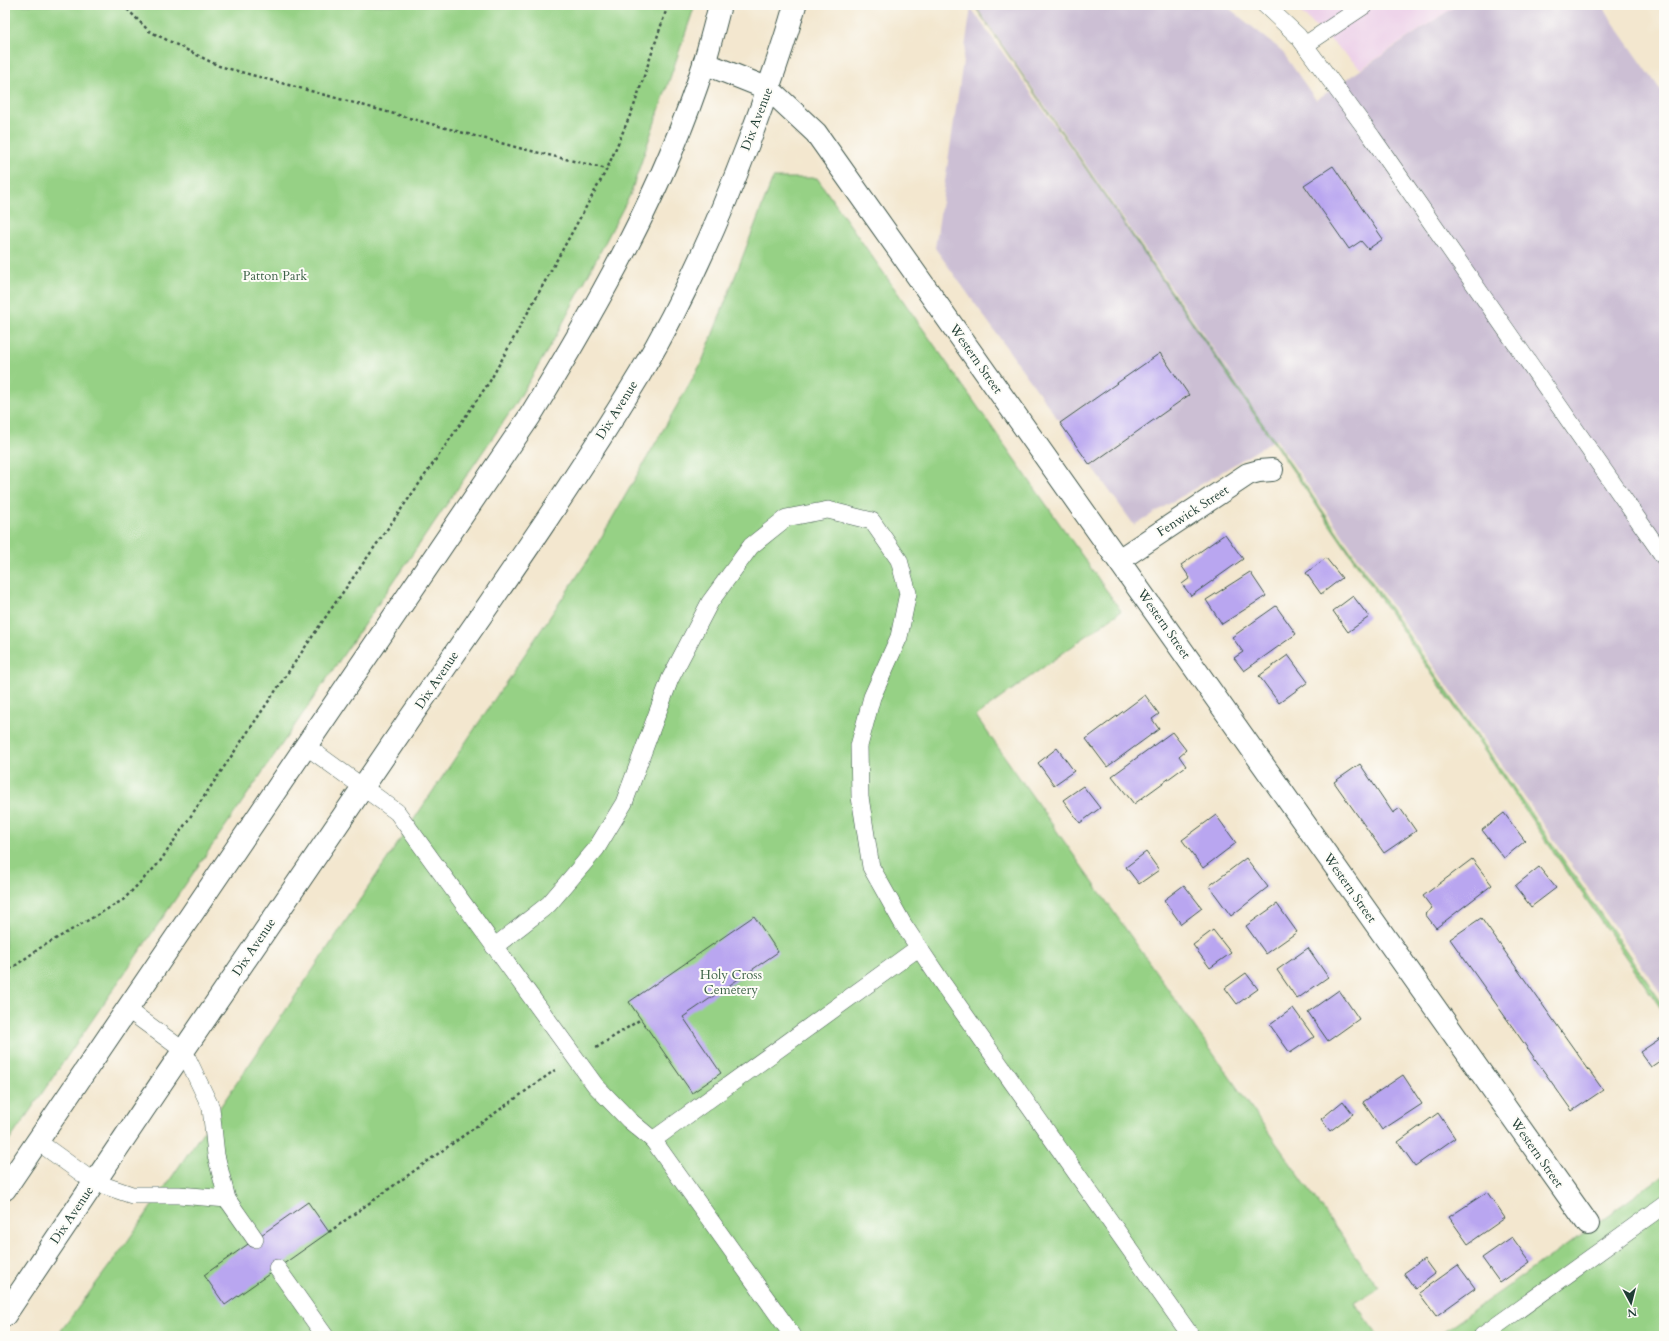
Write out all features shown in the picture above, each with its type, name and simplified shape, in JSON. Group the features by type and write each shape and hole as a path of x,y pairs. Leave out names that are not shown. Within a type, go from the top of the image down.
{"street":[{"path":"5,1189 36,1141 530,416 579,336 614,274 655,188 683,123 704,64 720,5"},
{"name":"Dix Avenue","path":"5,1316 94,1182 563,496 641,372 674,312 732,186 782,52 795,5"},
{"name":"Western Street","path":"704,64 769,89 816,133 1588,1224"},
{"name":"Fenwick Street","path":"1119,560 1248,474 1272,470"}],"lane":[{"path":"1266,5 1298,36 1372,136 1664,557"},
{"path":"1305,45 1365,5"},
{"path":"494,947 549,904 596,849 624,803 670,679 706,609 751,546 786,518 828,510 872,521 899,560 908,593 899,637 872,697 859,746 860,797 871,867 918,948 1191,1336"},
{"path":"306,746 397,812 575,1059 595,1085 619,1110 653,1140 793,1336"},
{"path":"653,1140 918,948"},
{"path":"127,1009 184,1051 211,1108 216,1155 227,1199 255,1239"},
{"path":"36,1141 94,1182 132,1195 178,1195 227,1199"},
{"path":"1482,1336 1664,1205"},
{"path":"277,1268 325,1336"}],"path":[{"path":"123,5 149,31 219,66 482,138 607,169"},
{"path":"5,973 40,948 123,900 159,863 329,612 490,381 607,169 634,106 668,5"},
{"path":"329,1232 575,1059 641,1019"}],"shaded area":[{"path":"975,5 1225,5 1281,50 1316,100 1457,5 1601,5 1664,95 1664,998 1276,439 1134,525 935,248 971,8 1266,424"},
{"path":"1293,5 1457,5 1361,69"}],"green space":[{"name":"Patton Park","path":"5,5 695,5 630,195 556,336 515,405 5,1147"},
{"path":"974,5 1664,1006 1664,1013"},
{"name":"Holy Cross Cemetery","path":"773,178 817,178 1121,611 976,716 1378,1288 1354,1303 1378,1336 57,1336 127,1242 249,1065 590,557 702,362"},
{"path":"1664,1175 1664,1336 1438,1336"}],"building":[{"path":"1333,166 1383,239 1368,249 1361,241 1349,249 1304,185"},
{"path":"1160,353 1189,395 1090,465 1060,423"},
{"path":"1225,534 1243,559 1191,596 1182,584 1190,578 1181,565"},
{"path":"1326,558 1342,578 1321,594 1306,573"},
{"path":"1250,572 1266,596 1222,624 1206,600"},
{"path":"1353,596 1369,617 1348,632 1333,611"},
{"path":"1276,606 1296,634 1244,671 1234,658 1243,652 1232,637"},
{"path":"1288,655 1308,682 1279,703 1259,676"},
{"path":"1145,695 1159,714 1152,719 1159,729 1107,767 1086,739"},
{"path":"1172,732 1186,750 1179,756 1186,766 1134,804 1112,776"},
{"path":"1057,748 1074,771 1054,785 1038,763"},
{"path":"1360,764 1393,813 1400,808 1416,831 1384,853 1334,782"},
{"path":"1083,786 1100,808 1080,823 1063,800"},
{"path":"1504,813 1525,841 1504,858 1482,830"},
{"path":"1216,815 1236,843 1203,868 1182,840"},
{"path":"1146,852 1159,870 1139,884 1126,867"},
{"path":"1246,858 1268,887 1231,916 1209,886"},
{"path":"1472,859 1492,885 1436,928 1425,914 1432,908 1423,896"},
{"path":"1539,867 1556,888 1531,907 1515,886"},
{"path":"1184,885 1202,908 1181,924 1164,900"},
{"path":"1277,904 1297,932 1266,954 1246,926"},
{"path":"754,916 778,952 683,1017 721,1073 692,1093 629,1002"},
{"path":"1481,918 1603,1090 1572,1111 1450,939"},
{"path":"1213,930 1231,953 1210,968 1193,945"},
{"path":"1308,948 1328,977 1297,999 1277,970"},
{"path":"1246,973 1258,989 1237,1004 1225,988"},
{"path":"1339,990 1359,1019 1328,1041 1308,1012"},
{"path":"1293,1008 1314,1037 1290,1053 1270,1025"},
{"path":"1664,1036 1664,1058 1651,1067 1640,1052"},
{"path":"1403,1075 1422,1104 1382,1130 1363,1102"},
{"path":"1343,1101 1353,1114 1330,1131 1321,1119"},
{"path":"1438,1113 1455,1138 1415,1166 1398,1142"},
{"path":"1487,1192 1505,1218 1468,1244 1449,1217"},
{"path":"308,1202 329,1232 225,1305 204,1275"},
{"path":"1512,1237 1530,1262 1500,1283 1482,1258"},
{"path":"1424,1259 1435,1274 1415,1289 1404,1273"},
{"path":"1458,1265 1475,1288 1436,1316 1419,1293"}]}
